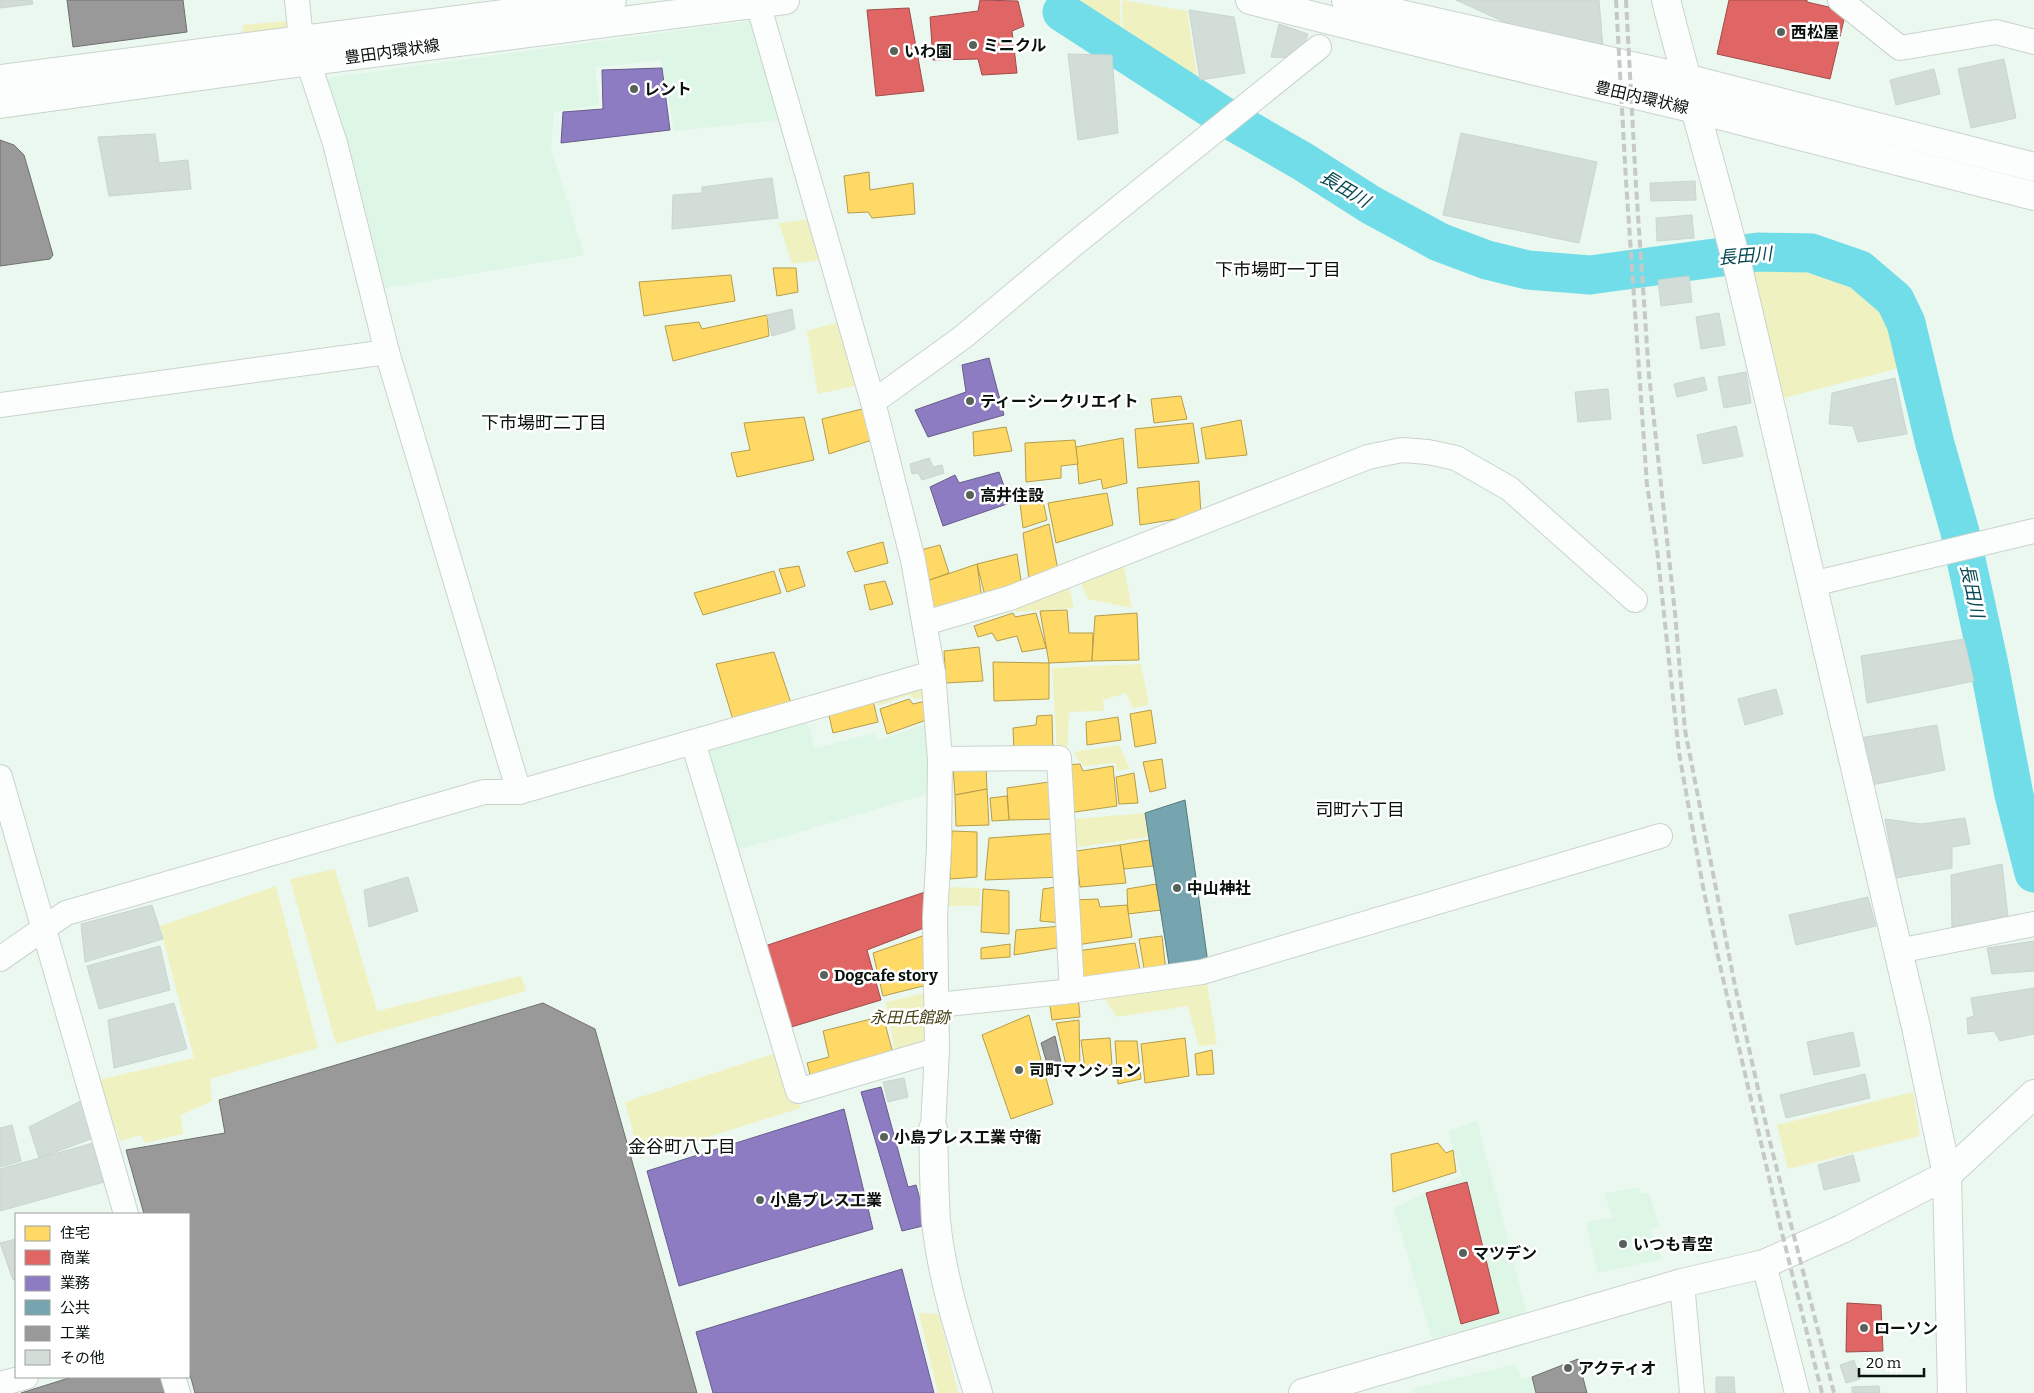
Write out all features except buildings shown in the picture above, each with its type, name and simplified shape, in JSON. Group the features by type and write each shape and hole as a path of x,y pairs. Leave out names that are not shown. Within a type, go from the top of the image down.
{"street":[{"path":"297,0 305,51 348,189 387,352 519,792"},
{"name":"豊田内環状線","path":"0,104 612,0"},
{"name":"豊田内環状線","path":"0,79 305,51 785,0"},
{"name":"豊田内環状線","path":"1250,0 1695,109 2034,196"},
{"name":"豊田内環状線","path":"1346,0 1387,11 1685,78 2034,167"},
{"path":"1666,0 1685,78 1740,276 1898,952 1947,1175 1952,1393"},
{"path":"1840,0 1900,48 1996,32 2034,42"},
{"path":"757,2 873,402 913,560 933,673 940,759 935,917 937,1050 933,1129 936,1202 939,1238 946,1277 978,1393"},
{"path":"873,402 963,336 1319,47"},
{"path":"0,404 387,352"},
{"path":"925,624 1010,598 1368,457 1402,450 1428,452 1456,458 1510,489 1635,600"},
{"path":"1812,584 2034,531"},
{"path":"0,959 66,913 474,794 484,792 519,792 933,673"},
{"path":"693,742 798,1092 937,1050"},
{"path":"940,759 1059,758 1072,990"},
{"path":"0,777 126,1213"},
{"path":"937,1005 1072,990 1202,972 1660,836"},
{"path":"1898,952 2034,924"},
{"path":"1304,1393 1682,1283 1764,1264 1842,1229 1947,1175 2034,1094"},
{"path":"1764,1264 1797,1393"},
{"path":"1682,1283 1692,1393"},
{"path":"0,1384 22,1378"},
{"path":"173,1378 178,1393"}],"shaded area":[{"path":"756,20 779,120 674,131 661,60 595,67 599,105 554,112 551,148 584,255 378,289 320,79"},
{"path":"806,717 815,749 873,733 878,741 928,723 934,792 738,850 706,748"},
{"name":"マツデン","path":"1477,1121 1527,1314 1432,1339 1394,1208 1462,1176 1448,1131"},
{"name":"いつも青空","path":"1640,1188 1641,1194 1649,1193 1659,1226 1650,1229 1662,1259 1598,1273 1586,1222 1613,1218 1604,1193"},
{"path":"1516,1364 1521,1379 1532,1377 1536,1393 1414,1393 1412,1389"}],"green space":[{"path":"284,0 290,0 293,34 242,41 243,25 287,21"},
{"path":"1076,0 1120,0 1121,41 1072,10"},
{"path":"1122,0 1187,11 1198,84 1123,45"},
{"path":"810,219 819,260 792,264 779,223"},
{"path":"1808,264 1860,286 1891,310 1907,366 1780,399 1751,265"},
{"path":"842,321 855,386 818,394 807,331"},
{"path":"1123,564 1132,608 1088,599 1079,578"},
{"path":"1068,582 1074,608 1016,612 1013,602"},
{"path":"1141,664 1149,705 1133,708 1126,693 1103,700 1104,711 1069,712 1067,755 1057,751 1052,668"},
{"path":"928,682 929,697 915,699 909,695 878,706 876,697"},
{"path":"1119,745 1130,769 1117,771 1115,763 1085,766 1078,760 1074,752"},
{"path":"1145,813 1149,837 1064,849 1063,820"},
{"path":"335,869 377,1011 521,976 526,991 336,1044 290,879"},
{"path":"276,886 318,1048 210,1079 212,1101 181,1115 183,1134 145,1143 141,1135 120,1141 98,1080 194,1058 160,926"},
{"path":"947,887 980,888 980,906 948,906"},
{"path":"1206,978 1217,1044 1199,1046 1188,1006 1117,1017 1103,997"},
{"name":"永田氏館跡","path":"930,992 929,1048 896,1058 886,1002"},
{"path":"779,1052 801,1108 640,1158 625,1102"},
{"path":"1913,1092 1920,1136 1788,1169 1777,1125"},
{"path":"919,1313 939,1314 958,1393 938,1393"}],"waterway":[{"name":"長田川","path":"1062,12 1220,114 1302,161 1371,205 1439,242 1487,260 1528,270 1590,275 1758,252 1811,253 1860,270 1895,300 1906,323 1935,444 1960,532 1989,665 2014,795 2034,873"}],"railway":[{"path":"1616,0 1626,181 1647,485 1657,549 1679,753 1704,892 1721,970 1780,1225 1822,1393"},
{"path":"1626,0 1649,375 1675,613 1685,730 1735,986 1769,1138 1834,1393"}],"place":[{"name":"西松屋","path":"1781,32"},
{"name":"ミニクル","path":"973,45"},
{"name":"いわ園","path":"894,51"},
{"name":"レント","path":"634,89"},
{"name":"ティーシークリエイト","path":"970,401"},
{"name":"高井住設","path":"970,495"},
{"name":"中山神社","path":"1177,888"},
{"name":"Dogcafe story","path":"824,975"},
{"name":"司町マンション","path":"1019,1070"},
{"name":"小島プレス工業 守衛","path":"884,1137"},
{"name":"小島プレス工業","path":"760,1200"},
{"name":"いつも青空","path":"1623,1244"},
{"name":"マツデン","path":"1463,1253"},
{"name":"ローソン","path":"1864,1328"},
{"name":"アクティオ","path":"1568,1368"}],"district":[{"name":"下市場町一丁目","path":"1278,270"},
{"name":"下市場町二丁目","path":"544,423"},
{"name":"司町六丁目","path":"1360,810"},
{"name":"金谷町八丁目","path":"682,1147"}]}
